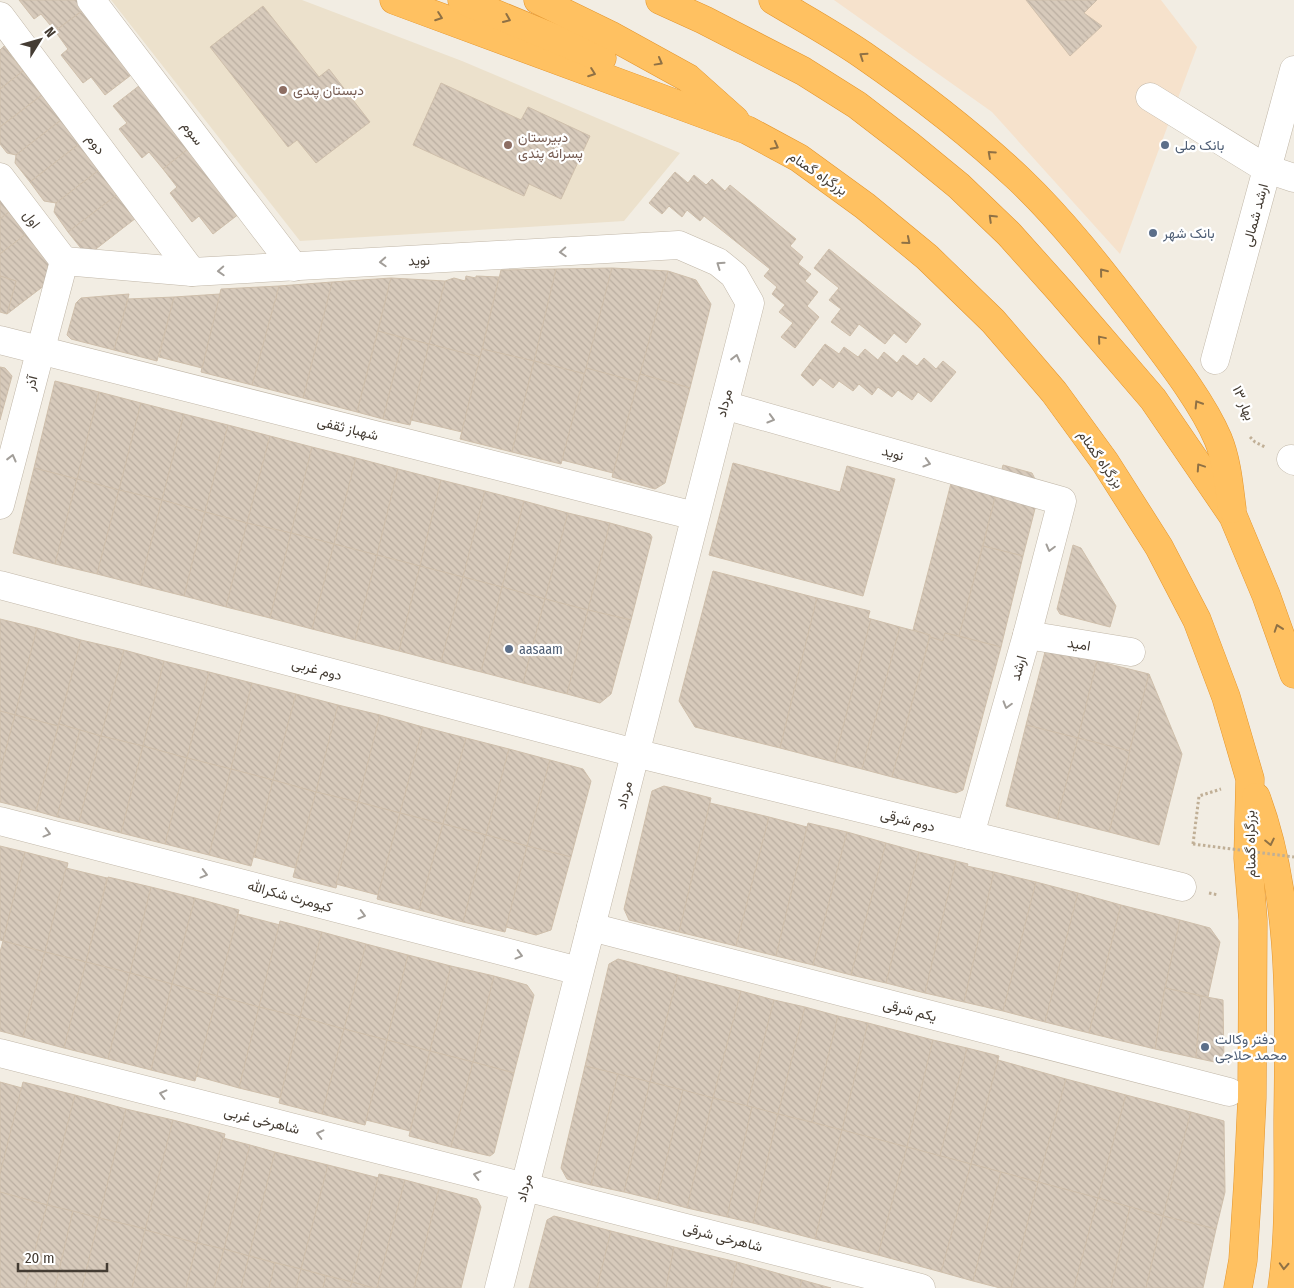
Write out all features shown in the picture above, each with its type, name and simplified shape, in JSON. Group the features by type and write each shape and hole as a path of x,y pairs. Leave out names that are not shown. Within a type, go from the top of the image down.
{"highway":[{"name":"بزرگراه گمنام","path":"394,0 747,130 799,158 865,206 927,257 993,321 1054,392 1105,462 1150,532 1197,620 1226,697 1250,779 1248,858 1253,920 1252,1098 1248,1192 1238,1288"},
{"path":"462,0 659,82 747,130"},
{"path":"538,0 610,34 688,78 747,130"},
{"path":"660,0 704,20 804,72 856,105 959,186 1009,234 1062,292 1153,398 1233,516 1266,594 1294,674"},
{"path":"773,0 862,55 980,144 1020,180 1077,240 1185,383 1218,439 1225,463 1233,516"},
{"path":"1250,779 1266,821 1276,870 1284,922 1288,975 1288,1190 1282,1288"}],"street":[{"name":"سوم","path":"91,0 294,266"},
{"name":"دوم","path":"0,16 192,272"},
{"name":"ارشد شمالی","path":"1215,360 1294,70"},
{"path":"1150,98 1267,169 1294,178"},
{"name":"اول","path":"0,177 64,261"},
{"name":"نوید","path":"64,261 192,272 679,245 718,262 734,275 750,303"},
{"name":"آذر","path":"0,506 64,261"},
{"name":"مرداد","path":"499,1288 750,303"},
{"name":"شهباز ثقفی","path":"0,340 695,516"},
{"name":"نوید","path":"724,405 1062,501"},
{"name":"ارشد","path":"970,835 1027,635 1062,501"},
{"name":"دوم غربی","path":"0,585 635,753"},
{"name":"امید","path":"1027,635 1130,652"},
{"name":"دوم شرقی","path":"635,753 1182,887"},
{"name":"کیومرث شکرالله","path":"0,821 579,971"},
{"name":"یکم شرقی","path":"591,927 1229,1092"},
{"name":"شاهرخی غربی","path":"0,1053 525,1187"},
{"name":"شاهرخی شرقی","path":"525,1187 922,1288"}],"path":[{"name":"بهار ۱۳","path":"1248,436 1255,442 1292,460"},
{"path":"1198,796 1193,844 1294,857"}],"shaded area":[{"path":"111,0 302,0 462,61 680,153 624,221 300,241"},
{"path":"834,0 1161,0 1197,47 1120,254 992,112"}],"building":[{"path":"19,0 80,0 86,8 55,31 41,14 34,19"},
{"path":"1026,0 1097,0 1084,13 1102,26 1070,56"},
{"path":"263,6 319,77 329,69 370,122 316,163 297,140 288,147 210,47"},
{"path":"86,8 135,72 105,95 91,77 83,83 61,55 68,49 55,31"},
{"path":"4,46 23,71 0,89 0,50"},
{"path":"23,71 42,95 0,127 0,89"},
{"path":"144,82 193,145 163,169 149,152 142,158 119,129 127,123 113,106"},
{"path":"441,83 521,120 528,107 590,136 561,199 529,184 524,196 413,145"},
{"path":"42,95 61,120 16,155 7,153 0,144 0,127"},
{"path":"61,120 79,144 30,182 15,163 16,155"},
{"path":"79,144 99,170 56,203 44,201 30,182"},
{"path":"193,145 244,210 213,234 199,216 192,222 170,193 177,187 163,169"},
{"path":"99,170 118,194 68,232 54,212 56,203"},
{"path":"675,172 688,183 694,175 706,185 712,179 725,191 730,185 796,239 790,246 803,257 798,264 811,274 805,281 818,292 807,306 819,317 795,348 781,337 793,323 779,312 785,305 772,294 777,287 764,276 770,269 704,216 700,221 687,210 682,217 669,206 662,214 649,203"},
{"path":"118,194 136,218 92,252 84,252 68,232"},
{"path":"0,200 9,212 0,219"},
{"path":"9,212 26,234 0,254 0,219"},
{"path":"26,234 58,275 7,314 16,281 0,276 0,254"},
{"path":"829,249 921,324 906,343 894,333 885,344 859,324 850,336 831,322 841,309 829,300 839,288 814,268"},
{"path":"612,268 585,374 534,361 556,269"},
{"path":"612,268 668,271 638,382 586,368"},
{"path":"556,269 534,361 482,349 501,270"},
{"path":"668,271 696,280 711,304 690,388 640,374"},
{"path":"0,276 16,281 7,314 0,312"},
{"path":"466,276 476,278 476,276 499,277 480,357 429,344 445,281 454,278 465,281"},
{"path":"391,278 357,412 303,398 332,282"},
{"path":"391,278 445,281 429,344 378,331"},
{"path":"332,282 303,398 252,385 279,286"},
{"path":"279,286 252,385 201,372 221,289"},
{"path":"129,294 114,350 71,339 67,335 76,303 81,298"},
{"path":"220,294 202,368 159,357 174,297"},
{"path":"174,297 157,361 114,350 128,299"},
{"path":"378,331 403,338 383,419 357,412"},
{"path":"403,338 429,344 410,425 383,419"},
{"path":"429,344 480,357 462,432 411,420"},
{"path":"825,344 839,354 844,347 858,357 865,349 878,360 884,352 897,363 903,355 917,366 924,358 936,369 943,361 956,372 931,402 918,392 912,400 898,390 892,397 878,387 872,395 859,384 853,391 839,381 833,388 820,378 813,386 801,375"},
{"path":"482,349 534,361 512,452 460,439"},
{"path":"534,361 585,374 561,464 512,452"},
{"path":"0,367 5,368 12,376 0,420"},
{"path":"586,368 638,382 613,473 562,460"},
{"path":"640,374 690,388 665,483 655,489 612,477"},
{"path":"55,381 99,392 77,479 34,468"},
{"path":"99,392 141,403 119,490 77,479"},
{"path":"141,403 184,414 162,500 119,490"},
{"path":"184,414 228,425 205,512 162,500"},
{"path":"228,425 270,436 247,523 205,512"},
{"path":"270,436 312,447 291,533 247,523"},
{"path":"312,447 356,458 334,544 291,533"},
{"path":"356,458 398,469 377,555 334,544"},
{"path":"733,463 840,492 847,466 895,479 863,596 709,555"},
{"path":"956,464 1001,475 959,636 945,633 943,641 913,630"},
{"path":"1003,465 1032,473 1040,489 1023,556 983,546"},
{"path":"34,468 77,479 55,564 13,553"},
{"path":"398,469 441,480 420,566 377,555"},
{"path":"77,479 119,490 97,574 55,564"},
{"path":"441,480 485,491 463,577 420,566"},
{"path":"119,490 162,500 140,585 97,574"},
{"path":"485,491 524,501 502,587 463,577"},
{"path":"162,500 205,512 184,596 140,585"},
{"path":"524,501 568,513 545,599 502,587"},
{"path":"205,512 247,523 226,607 184,596"},
{"path":"568,513 610,523 588,610 545,599"},
{"path":"247,523 291,533 270,618 226,607"},
{"path":"610,523 650,534 652,537 631,620 588,610"},
{"path":"291,533 334,544 312,629 270,618"},
{"path":"334,544 377,555 355,640 312,629"},
{"path":"1073,545 1081,548 1116,606 1110,627 1060,614 1057,609"},
{"path":"983,546 1023,556 1001,647 959,636"},
{"path":"377,555 420,566 399,651 355,640"},
{"path":"420,566 463,577 441,662 399,651"},
{"path":"713,571 817,598 780,748 695,727 679,701"},
{"path":"463,577 502,587 481,672 441,662"},
{"path":"502,587 545,599 523,683 481,672"},
{"path":"817,598 870,611 868,618 871,619 834,762 780,748"},
{"path":"545,599 588,610 567,694 523,683"},
{"path":"588,610 631,620 611,694 600,703 567,694"},
{"path":"0,619 37,628 15,715 0,711"},
{"path":"871,619 900,627 862,769 834,762"},
{"path":"900,627 930,635 892,777 862,769"},
{"path":"37,628 81,640 58,726 15,715"},
{"path":"945,633 1001,647 963,790 956,793 892,777 930,637 943,641"},
{"path":"81,640 124,650 101,736 59,724"},
{"path":"1046,648 1097,661 1078,738 1026,725"},
{"path":"124,650 164,661 143,746 101,736"},
{"path":"164,661 209,672 187,758 143,746"},
{"path":"1097,661 1149,674 1130,751 1078,738"},
{"path":"209,672 252,683 231,769 187,758"},
{"path":"1149,674 1182,754 1159,845 1109,832"},
{"path":"252,683 296,694 273,780 231,769"},
{"path":"296,694 338,705 316,792 273,780"},
{"path":"338,705 380,715 358,802 316,792"},
{"path":"0,711 15,715 0,772"},
{"path":"15,715 58,726 36,811 0,802 0,772"},
{"path":"380,715 423,727 400,813 358,802"},
{"path":"59,724 80,730 57,817 36,811"},
{"path":"1026,725 1078,738 1057,819 1006,806"},
{"path":"423,727 466,738 443,824 400,813"},
{"path":"80,730 101,736 79,822 57,817"},
{"path":"101,736 143,746 121,833 79,822"},
{"path":"466,738 509,749 486,835 443,824"},
{"path":"1078,738 1130,751 1109,832 1057,819"},
{"path":"143,746 187,758 165,844 121,833"},
{"path":"509,749 550,760 527,846 486,835"},
{"path":"187,758 231,769 209,855 165,844"},
{"path":"550,760 583,769 591,781 571,857 527,846"},
{"path":"231,769 273,780 251,866 209,855"},
{"path":"273,780 316,792 295,868 254,857"},
{"path":"664,786 711,798 679,932 629,920 624,909 652,791"},
{"path":"316,792 358,802 336,888 293,877"},
{"path":"358,802 400,813 378,895 336,884"},
{"path":"710,803 769,817 736,946 679,932"},
{"path":"400,813 443,824 419,910 377,899"},
{"path":"769,817 807,827 776,956 736,946"},
{"path":"808,823 847,832 813,965 776,956"},
{"path":"443,824 486,835 463,922 419,910"},
{"path":"847,832 886,843 851,975 813,965"},
{"path":"486,835 527,846 505,932 463,922"},
{"path":"886,843 919,852 886,983 851,975"},
{"path":"0,846 25,852 3,941 0,940"},
{"path":"527,846 571,857 551,930 536,935 506,927"},
{"path":"25,852 68,863 45,952 3,941"},
{"path":"919,852 956,861 925,993 886,983"},
{"path":"956,861 968,864 967,866 994,872 964,1002 925,993"},
{"path":"66,868 107,878 86,962 45,952"},
{"path":"994,872 1036,882 1003,1011 964,1002"},
{"path":"108,877 151,887 130,973 86,962"},
{"path":"1036,882 1078,893 1045,1022 1003,1011"},
{"path":"151,887 195,898 172,984 130,973"},
{"path":"1078,893 1121,905 1089,1033 1045,1022"},
{"path":"195,898 239,910 217,996 172,984"},
{"path":"1121,905 1180,920 1163,997 1155,1049 1089,1033"},
{"path":"238,914 280,925 259,1007 217,996"},
{"path":"1180,920 1210,928 1220,942 1208,997 1165,988"},
{"path":"280,921 322,932 300,1017 259,1007"},
{"path":"322,932 366,944 344,1029 300,1017"},
{"path":"3,941 45,952 23,1037 0,1031 0,952"},
{"path":"366,944 408,955 387,1040 344,1029"},
{"path":"45,952 86,962 64,1048 23,1037"},
{"path":"408,955 451,966 430,1051 387,1040"},
{"path":"618,959 678,975 650,1082 585,1066 609,964"},
{"path":"86,962 130,973 108,1059 64,1048"},
{"path":"451,966 494,976 473,1062 430,1051"},
{"path":"130,973 172,984 151,1070 108,1059"},
{"path":"678,975 741,991 713,1098 650,1082"},
{"path":"494,976 527,985 534,995 514,1073 473,1062"},
{"path":"172,984 217,996 195,1081 151,1070"},
{"path":"1165,988 1201,996 1196,1058 1155,1049"},
{"path":"741,991 774,1000 747,1106 713,1098"},
{"path":"217,996 259,1007 239,1088 196,1076"},
{"path":"1201,996 1223,1000 1224,1064 1196,1058"},
{"path":"774,1000 805,1007 778,1114 747,1106"},
{"path":"259,1007 300,1017 280,1098 239,1088"},
{"path":"805,1007 838,1016 812,1122 778,1114"},
{"path":"838,1016 868,1023 842,1130 812,1122"},
{"path":"300,1017 344,1029 322,1114 279,1103"},
{"path":"868,1023 933,1040 907,1147 842,1130"},
{"path":"344,1029 387,1040 365,1125 322,1114"},
{"path":"387,1040 430,1051 410,1131 366,1120"},
{"path":"933,1040 967,1048 940,1156 907,1147"},
{"path":"967,1048 999,1056 971,1164 940,1156"},
{"path":"430,1051 473,1062 451,1147 409,1136"},
{"path":"998,1060 1066,1079 1038,1182 971,1164"},
{"path":"473,1062 514,1073 494,1153 490,1156 451,1147"},
{"path":"585,1066 618,1074 591,1185 567,1179 561,1168"},
{"path":"618,1074 650,1082 624,1192 591,1185"},
{"path":"1066,1079 1126,1095 1098,1198 1038,1182"},
{"path":"0,1082 22,1088 0,1174"},
{"path":"23,1082 75,1095 47,1205 0,1192 0,1174"},
{"path":"650,1082 683,1090 657,1200 624,1192"},
{"path":"683,1090 713,1098 687,1208 657,1200"},
{"path":"75,1095 126,1109 99,1218 47,1205"},
{"path":"1126,1095 1191,1112 1163,1216 1098,1198"},
{"path":"713,1098 752,1107 727,1217 687,1208"},
{"path":"752,1107 778,1114 753,1223 727,1217"},
{"path":"126,1109 173,1120 146,1229 99,1218"},
{"path":"1191,1112 1224,1121 1225,1192 1216,1229 1163,1216"},
{"path":"778,1114 842,1130 815,1239 753,1223"},
{"path":"173,1120 225,1134 197,1243 145,1230"},
{"path":"842,1130 907,1147 878,1255 815,1239"},
{"path":"223,1138 250,1145 224,1249 197,1243"},
{"path":"250,1145 275,1152 249,1256 224,1249"},
{"path":"907,1147 971,1164 941,1272 878,1255"},
{"path":"275,1152 328,1165 301,1269 249,1256"},
{"path":"971,1164 1001,1172 973,1281 941,1272"},
{"path":"328,1165 379,1178 352,1282 301,1269"},
{"path":"1001,1172 1038,1182 1011,1288 1000,1288 973,1281"},
{"path":"379,1174 405,1180 377,1288 374,1288 352,1282"},
{"path":"405,1180 439,1189 414,1288 377,1288"},
{"path":"1038,1182 1098,1198 1074,1288 1011,1288"},
{"path":"439,1189 477,1199 481,1207 461,1288 414,1288"},
{"path":"0,1192 47,1205 25,1288 0,1288"},
{"path":"1098,1198 1130,1207 1111,1288 1074,1288"},
{"path":"47,1205 73,1211 55,1288 25,1288"},
{"path":"1130,1207 1163,1216 1146,1288 1111,1288"},
{"path":"73,1211 99,1218 82,1288 55,1288"},
{"path":"554,1216 611,1231 597,1288 529,1288 547,1220"},
{"path":"1163,1216 1216,1229 1203,1288 1146,1288"},
{"path":"99,1218 146,1229 132,1288 82,1288"},
{"path":"145,1230 197,1243 186,1288 132,1288"},
{"path":"611,1231 674,1247 666,1288 597,1288"},
{"path":"197,1243 224,1249 214,1288 186,1288"},
{"path":"674,1247 737,1262 731,1288 666,1288"},
{"path":"224,1249 249,1256 241,1288 214,1288"},
{"path":"249,1256 275,1263 269,1288 241,1288"},
{"path":"737,1262 802,1280 800,1288 731,1288"},
{"path":"275,1263 301,1269 296,1288 269,1288"},
{"path":"301,1269 326,1276 323,1288 296,1288"},
{"path":"326,1276 352,1282 350,1288 323,1288"},
{"path":"802,1280 831,1288 800,1288"},
{"path":"352,1282 366,1286 374,1288 350,1288"}],"place":[{"name":"دبستان پندی","path":"283,90"},
{"name":"دبیرستان پسرانه پندی","path":"508,145"},
{"name":"بانک ملی","path":"1165,145"},
{"name":"بانک شهر","path":"1153,233"},
{"name":"aasaam","path":"509,649"},
{"name":"دفتر وکالت محمد حلاجی","path":"1205,1047"}]}
